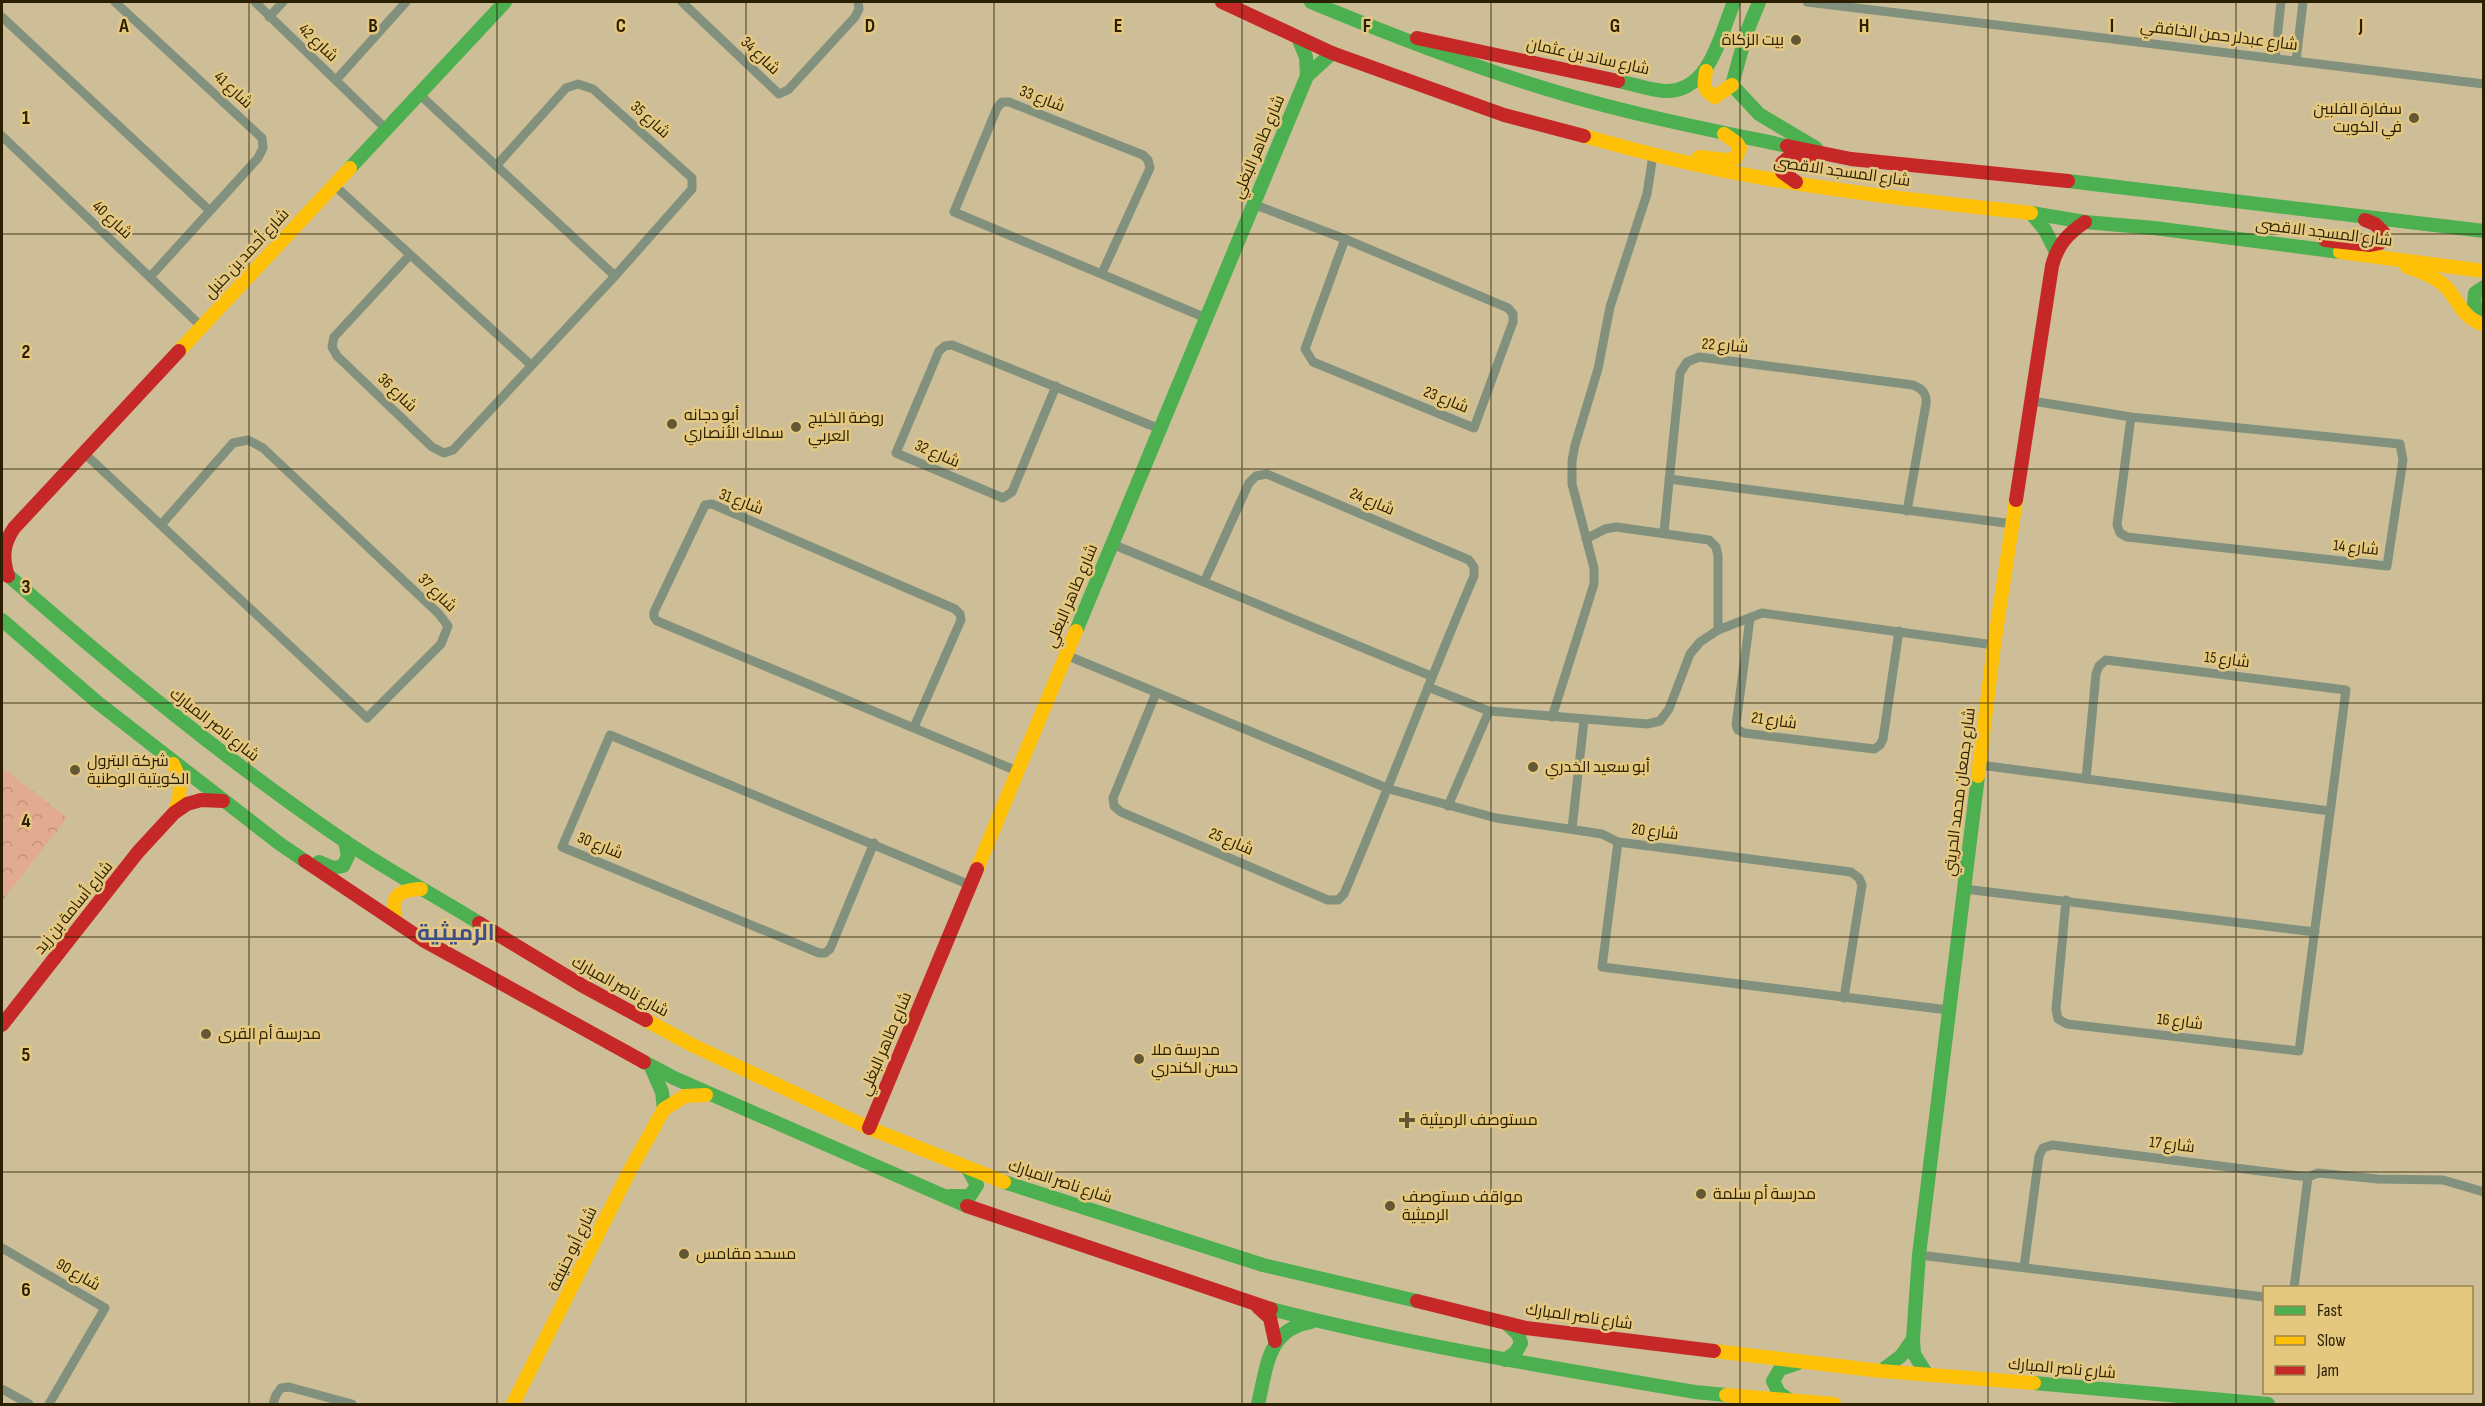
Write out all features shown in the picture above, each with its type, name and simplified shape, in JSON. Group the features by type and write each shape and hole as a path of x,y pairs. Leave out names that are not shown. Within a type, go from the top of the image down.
{"street":[{"name":"شارع 41","path":"115,2 262,138 263,148 258,158 150,277"},
{"name":"شارع 42","path":"255,2 386,129"},
{"path":"269,17 284,2"},
{"name":"شارع 42","path":"336,80 406,2"},
{"name":"شارع أحمد بن حنبل","path":"5,573 3,551 8,532 505,2"},
{"name":"شارع 34","path":"682,2 779,94 788,90 855,17 859,9 858,2"},
{"name":"شارع المسجد الاقصى","path":"1222,2 1332,53 1504,116 1657,156 1797,183 2085,222 2154,228 2484,271"},
{"name":"شارع المسجد الاقصى","path":"1311,2 1442,55 1540,87 1645,116 1828,155 2484,231"},
{"path":"1734,2 1706,71 1704,87 1710,95 1715,97 1732,85 1746,34 1759,2"},
{"name":"شارع عبدلر حمن الخافقي","path":"1808,2 2484,84"},
{"path":"2275,58 2281,2"},
{"path":"2296,61 2303,2"},
{"path":"2,17 209,210"},
{"name":"شارع ساند بن عثمان","path":"1383,32 1463,46 1665,91 1689,86 1706,71"},
{"path":"1298,38 1306,57 1307,76"},
{"name":"شارع طاهر البغلي","path":"869,1128 1307,76 1332,53"},
{"name":"شارع 35","path":"496,166 566,88 578,84 592,89 692,178 692,189 561,336"},
{"path":"1732,85 1741,99 1757,114 1828,155"},
{"path":"419,94 615,276"},
{"name":"شارع 33","path":"1102,273 1150,168 1148,160 1143,155 1009,102 1002,102 997,108 954,212 1206,318"},
{"path":"1552,717 1594,584 1594,568 1572,484 1575,446 1598,369 1610,307 1657,156 1682,155 1726,160 1736,158 1740,148 1737,143 1719,131"},
{"name":"شارع 40","path":"2,136 202,327"},
{"path":"1797,183 1782,172 1782,163 1788,158 1851,159"},
{"path":"334,185 409,256 531,365"},
{"name":"شارع 23","path":"1253,204 1345,239 1508,308 1513,314 1513,322 1474,428 1313,362 1307,356 1305,349 1345,239"},
{"path":"2031,213 2045,230 2055,250 2068,234 2085,222"},
{"path":"2242,240 2275,236 2370,245 2380,243 2383,232 2375,224 2356,216"},
{"name":"شارع جمعان محمد الحريتي","path":"1926,1373 1914,1354 1913,1339 1919,1255 1994,645 2045,302 2055,250"},
{"path":"2335,251 2421,271 2448,289 2459,310 2469,320 2484,325"},
{"name":"شارع 36","path":"409,256 334,337 332,347 337,356 432,447 444,453 453,450 531,365 561,336"},
{"path":"2484,287 2475,293 2474,304 2484,318"},
{"name":"شارع 32","path":"1056,386 1012,492 1008,496 1003,498 896,453 939,351 945,346 952,345 1056,386 1160,429"},
{"name":"شارع 22","path":"1669,479 1680,373 1690,359 1699,357 1914,385 1921,389 1927,399 1907,511"},
{"name":"شارع 14","path":"2032,401 2131,417 2400,444 2403,460 2387,566 2127,537 2120,533 2117,525 2131,417"},
{"name":"شارع 37","path":"84,453 367,718 441,644 448,626 439,614 263,448 248,440 233,443 161,525"},
{"name":"شارع 24","path":"1203,582 1249,483 1256,476 1268,474 1468,560 1474,567 1474,576 1431,676 1411,734"},
{"path":"1664,532 1669,479 2013,524"},
{"name":"شارع 31","path":"914,727 961,620 960,614 955,609 712,504 705,505 654,612 657,621 1017,771"},
{"path":"1586,539 1611,527 1664,532 1704,539 1716,547 1718,630"},
{"path":"1112,544 1431,676"},
{"name":"شارع ناصر المبارك","path":"5,573 89,647 170,713 345,841 422,889 583,986 692,1046 869,1128 968,1169 1263,1265 1526,1328 1881,1371 1926,1373 2225,1402 2268,1404"},
{"path":"1428,687 1489,711 1647,724 1660,720 1669,709 1690,654 1700,642 1718,630 1762,614 1994,645"},
{"name":"شارع 21","path":"1750,618 1736,725 1738,730 1744,733 1874,749 1880,746 1883,739 1899,631"},
{"path":"2,620 97,702 223,801 280,844 423,940 651,1067 972,1209 1257,1305 1322,1322 1505,1360 1695,1392 1834,1404"},
{"path":"1066,655 1389,789 1496,818 1602,834 1618,842"},
{"name":"شارع 15","path":"2086,779 2096,674 2099,666 2106,660 2346,690 2321,880"},
{"name":"شارع 25","path":"1156,693 1113,798 1114,806 1121,812 1328,900 1338,900 1344,894 1411,734"},
{"path":"1448,806 1489,711"},
{"path":"1572,829 1584,720"},
{"name":"شارع 30","path":"874,843 830,949 825,953 819,953 562,847 610,735 874,843 970,885"},
{"path":"170,759 180,781 180,798 174,813"},
{"path":"1980,765 2330,811"},
{"name":"شارع أسامة بن زيد","path":"2,1025 138,852 174,813 194,802 208,799 223,801"},
{"path":"280,844 291,844 327,868 335,870 348,860 349,850 345,841"},
{"name":"شارع 20","path":"1844,998 1862,885 1859,878 1851,872 1618,842 1602,967 1844,998 1948,1010"},
{"name":"شارع 16","path":"2066,900 2056,1010 2058,1018 2067,1024 2299,1051 2321,880"},
{"path":"395,920 392,905 396,895 409,889 422,889"},
{"path":"1965,889 2315,932"},
{"path":"651,1067 662,1092 664,1109 685,1095 710,1095"},
{"name":"شارع أبو حنيفة","path":"513,1404 637,1156 664,1109"},
{"name":"شارع 17","path":"2024,1267 2039,1156 2043,1148 2052,1145 2308,1177 2318,1173 2378,1179 2443,1180 2484,1191"},
{"path":"945,1196 970,1196 976,1185 968,1169"},
{"path":"2294,1286 2308,1177"},
{"name":"شارع 90","path":"2,1248 105,1308 49,1404"},
{"path":"1919,1255 2263,1297"},
{"path":"1257,1305 1270,1318 1275,1341 1258,1404"},
{"path":"1503,1321 1518,1335 1521,1343 1516,1352 1505,1360"},
{"path":"1275,1341 1288,1327 1298,1322 1322,1322"},
{"path":"1881,1371 1901,1356 1913,1339"},
{"path":"1791,1401 1776,1389 1774,1377 1785,1366 1803,1362"},
{"path":"273,1404 281,1388 289,1387 352,1404"},
{"path":"2,1389 29,1404"}],"green space":[{"path":"2,767 67,818 2,901"}],"traffic: fast":[{"path":"350,168 505,2"},
{"path":"1311,2 1434,51 1560,93 1644,115 1787,146"},
{"path":"1618,81 1664,91 1680,89 1692,83 1711,60 1734,2"},
{"path":"1759,2 1746,34 1732,85 1759,114 1816,148"},
{"path":"1298,38 1306,57 1307,76"},
{"path":"1076,631 1307,76 1332,53"},
{"path":"2068,181 2484,231"},
{"path":"2031,213 2085,222 2154,228 2340,252"},
{"path":"2031,213 2045,230 2055,250"},
{"path":"2484,287 2475,293 2474,304 2484,318"},
{"path":"2,570 126,676 254,777 360,851 479,923"},
{"path":"2,620 97,702 305,861"},
{"path":"1926,1373 1914,1354 1913,1339 1919,1255 1978,776"},
{"path":"319,862 333,868 343,866 348,856 345,841"},
{"path":"644,1062 674,1078 967,1206"},
{"path":"651,1067 662,1092 664,1109"},
{"path":"950,1196 970,1196 977,1185 968,1169"},
{"path":"1004,1182 1263,1265 1417,1301"},
{"path":"1271,1309 1376,1334 1482,1355 1695,1392 1726,1395"},
{"path":"1258,1404 1267,1364 1277,1342 1296,1326 1311,1322"},
{"path":"1505,1360 1516,1352 1521,1343 1518,1334 1506,1323"},
{"path":"1881,1371 1901,1356 1913,1339"},
{"path":"1791,1401 1779,1393 1773,1381 1780,1369 1798,1363"},
{"path":"2034,1383 2268,1404"}],"traffic: slow":[{"path":"1706,71 1705,86 1708,92 1715,97 1732,85"},
{"path":"1699,157 1727,160 1736,158 1740,148 1724,134"},
{"path":"1584,136 1714,169 1792,183 2031,213"},
{"path":"179,351 350,168"},
{"path":"2340,252 2484,271"},
{"path":"2407,267 2441,282 2465,313 2484,325"},
{"path":"1978,776 1994,645 2016,500"},
{"path":"977,869 1076,631"},
{"path":"173,764 180,789 174,813"},
{"path":"395,920 394,905 398,896 407,891 421,889"},
{"path":"646,1020 692,1045 869,1128 1004,1182"},
{"path":"513,1404 630,1170 664,1109 685,1096 706,1095"},
{"path":"1714,1351 1881,1371 2034,1383"},
{"path":"1726,1395 1834,1404"}],"traffic: jam":[{"path":"1222,2 1332,53 1504,115 1584,136"},
{"path":"1417,38 1618,81"},
{"path":"1787,146 1851,159 2068,181"},
{"path":"1796,182 1782,172 1782,163 1788,158 1813,158"},
{"path":"2325,240 2370,245 2380,243 2383,232 2375,224 2365,220"},
{"path":"2016,500 2052,266 2064,241 2085,222"},
{"path":"8,576 5,551 14,528 179,351"},
{"path":"2,1025 138,852 174,813 187,804 201,800 223,801"},
{"path":"305,861 423,940 644,1062"},
{"path":"869,1128 977,869"},
{"path":"479,923 583,986 646,1020"},
{"path":"967,1206 1271,1309"},
{"path":"1417,1301 1526,1328 1714,1351"},
{"path":"1258,1307 1270,1318 1275,1341"}],"place":[{"name":"بيت الزكاة","path":"1796,40"},
{"name":"سفارة الفلبين في الكويت","path":"2414,118"},
{"name":"أبو دجانه سماك الأنصاري","path":"672,424"},
{"name":"روضة الخليج العربي","path":"796,427"},
{"name":"أبو سعيد الخدري","path":"1533,767"},
{"name":"شركة البترول الكويتية الوطنية","path":"75,770"},
{"name":"مدرسة أم القرى","path":"206,1034"},
{"name":"مدرسة ملا حسن الكندري","path":"1139,1059"},
{"name":"مستوصف الرميثية","path":"1407,1120"},
{"name":"مدرسة أم سلمة","path":"1701,1194"},
{"name":"مواقف مستوصف الرميثية","path":"1390,1206"},
{"name":"مسحد مقامس","path":"684,1254"}],"district":[{"name":"الرميثية","path":"456,933"}]}
